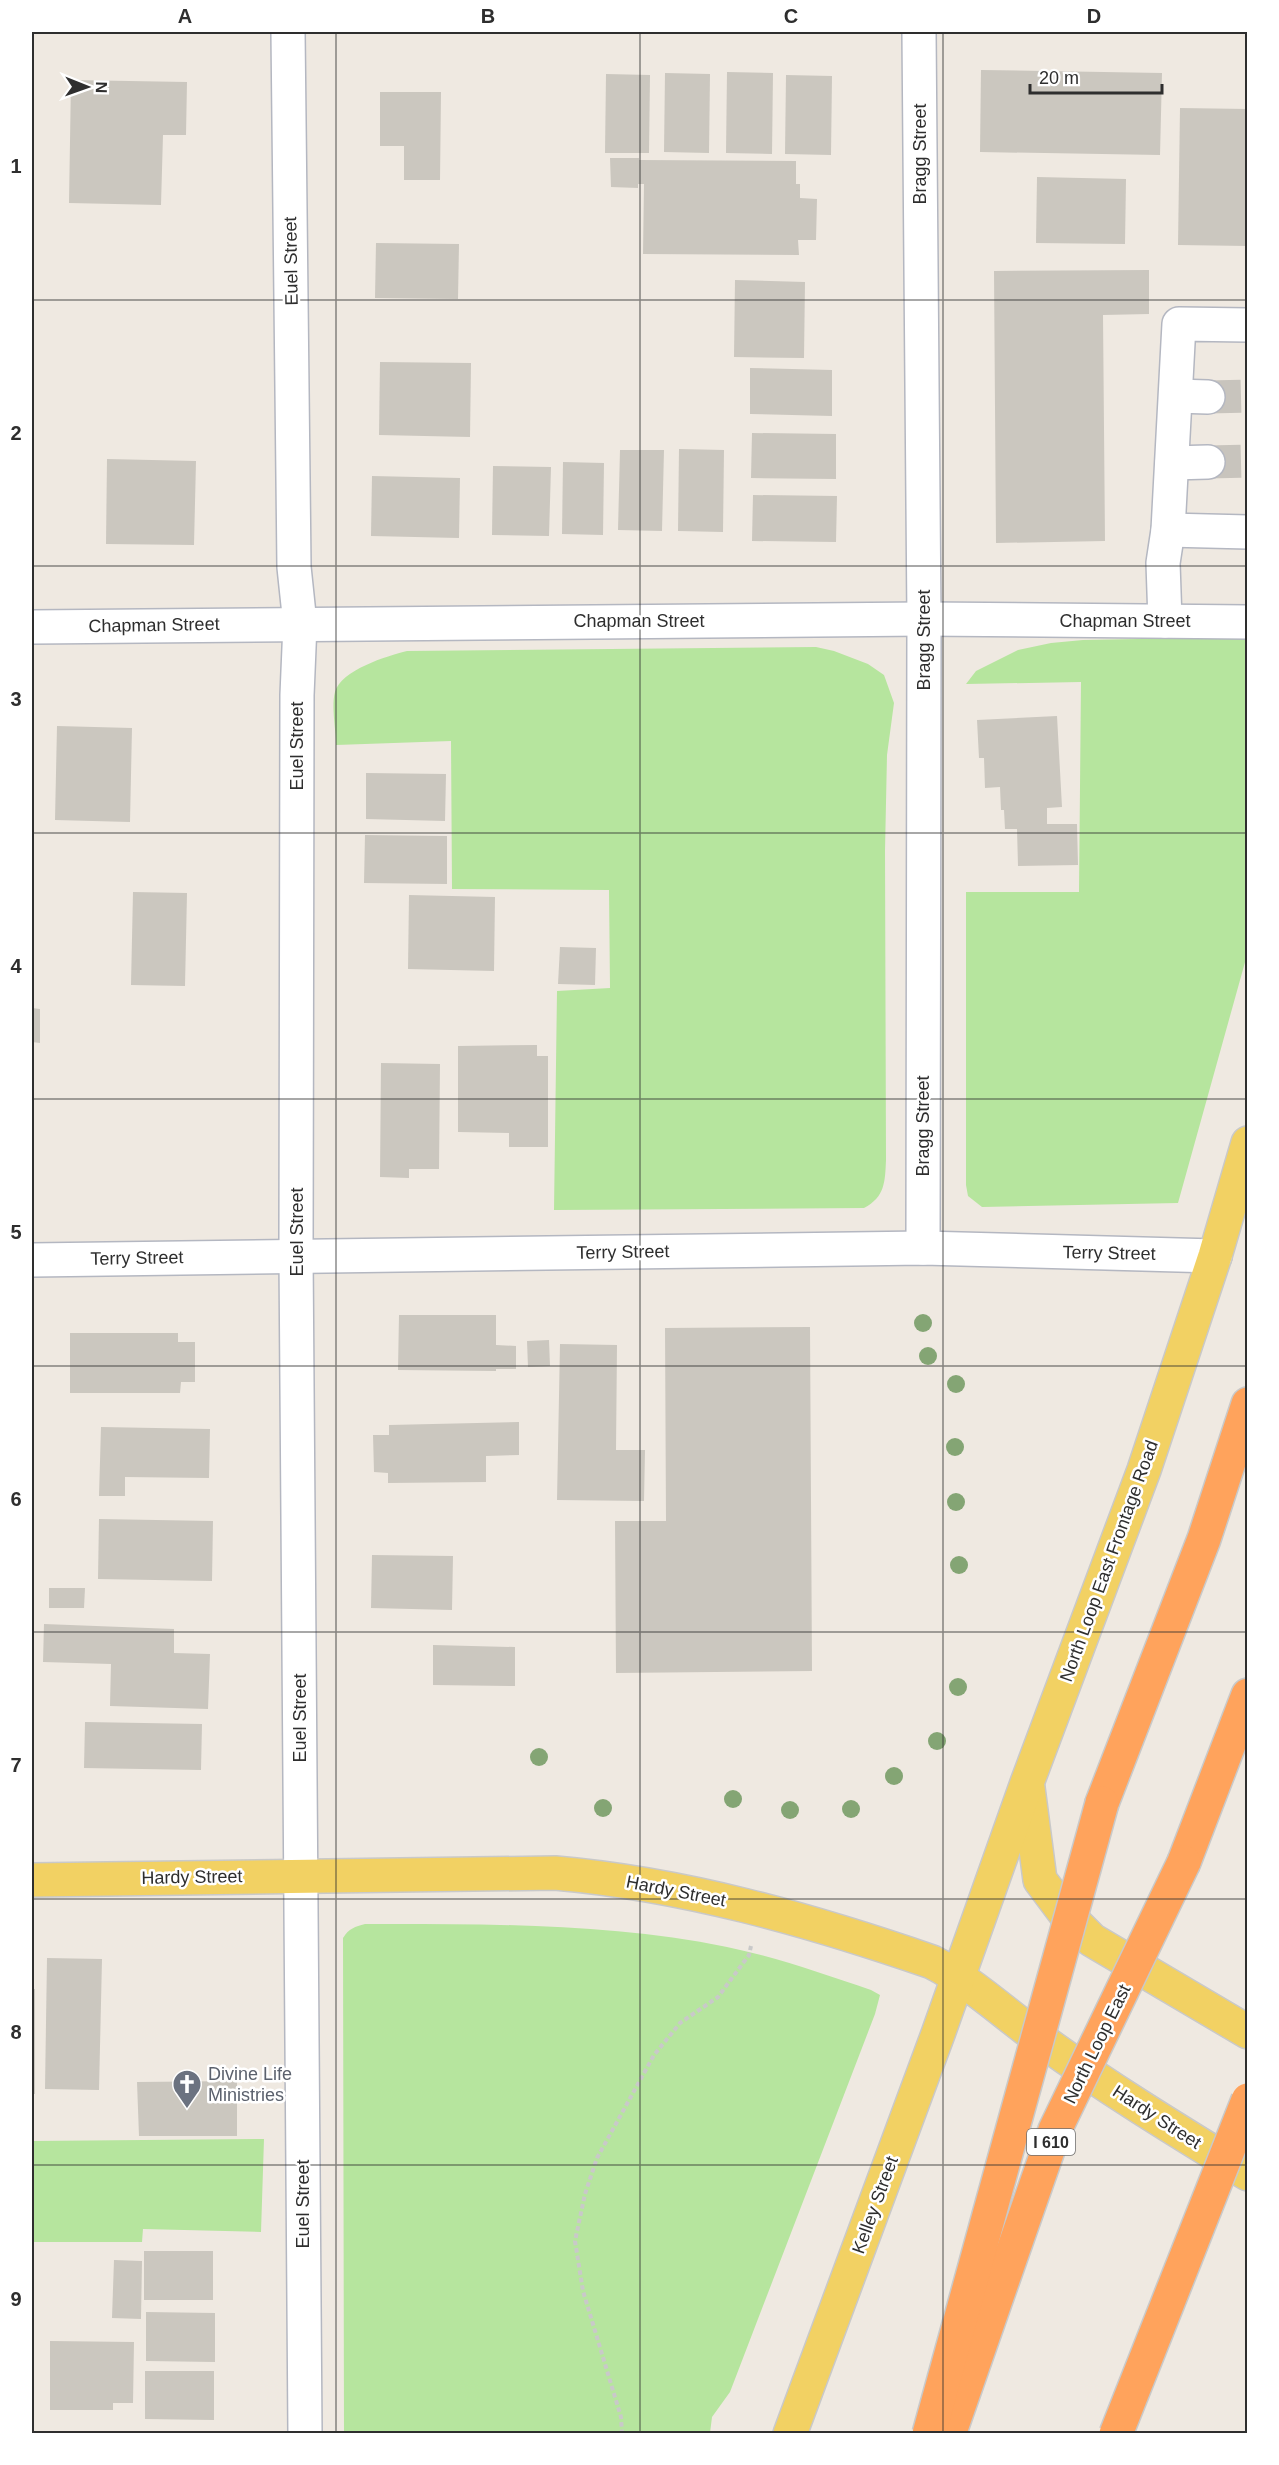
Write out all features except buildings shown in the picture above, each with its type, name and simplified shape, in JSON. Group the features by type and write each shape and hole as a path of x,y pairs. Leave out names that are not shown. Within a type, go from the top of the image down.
{"highway":[{"path":"929,2433 1102,1803 1204,1539 1248,1404"},
{"name":"North Loop East","path":"949,2433 1055,2130 1184,1862 1248,1695"},
{"path":"1116,2433 1248,2100"}],"main road":[{"name":"North Loop East Frontage Road","path":"958,1976 1027,1783 1144,1470 1215,1256 1248,1143"},
{"path":"1027,1783 1040,1880 1064,1912 1092,1940 1248,2032"},
{"name":"Hardy Street","path":"32,1880 555,1873 608,1877 759,1908 932,1962 958,1976 1043,2042 1143,2110 1248,2174"},
{"name":"Kelley Street","path":"790,2433 958,1976"}],"street":[{"name":"Euel Street","path":"288,32 294,567 300,624 297,695 296,1256 305,2433"},
{"name":"Bragg Street","path":"919,32 924,619 923,1248"},
{"path":"1165,621 1163,563 1168,530 1179,324 1248,325"},
{"path":"1176,396 1208,397"},
{"path":"1172,463 1208,462"},
{"path":"1168,530 1248,532"},
{"name":"Chapman Street","path":"32,627 924,619 1248,621"},
{"name":"Terry Street","path":"32,1260 923,1248 1215,1256"}],"path":[{"path":"622,2433 621,2417 583,2291 575,2241 585,2194 597,2158 654,2055 680,2023 717,1997 749,1955 759,1908"}],"green space":[{"path":"1247,637 1247,955 1178,1203 982,1207 968,1196 966,1185 966,892 1079,892 1081,682 966,684 976,671 1018,650 1051,643 1083,640"},
{"path":"816,647 868,664 884,675 894,703 887,755 886,1160 884,1182 880,1194 864,1208 554,1210 557,991 610,988 609,890 452,889 451,741 336,745 335,692 339,684 355,671 377,660 407,651"},
{"path":"365,1924 456,1924 592,1929 682,1939 727,1947 799,1966 880,1995 875,2014 730,2392 712,2417 710,2433 344,2433 343,1938 350,1930"},
{"path":"264,2139 261,2232 143,2229 142,2242 32,2242 32,2141"}],"tunnel":[{"path":"1208,397 1248,396"},
{"path":"1208,462 1248,461"}],"place":[{"name":"Divine Life Ministries","path":"187,2110"}]}
